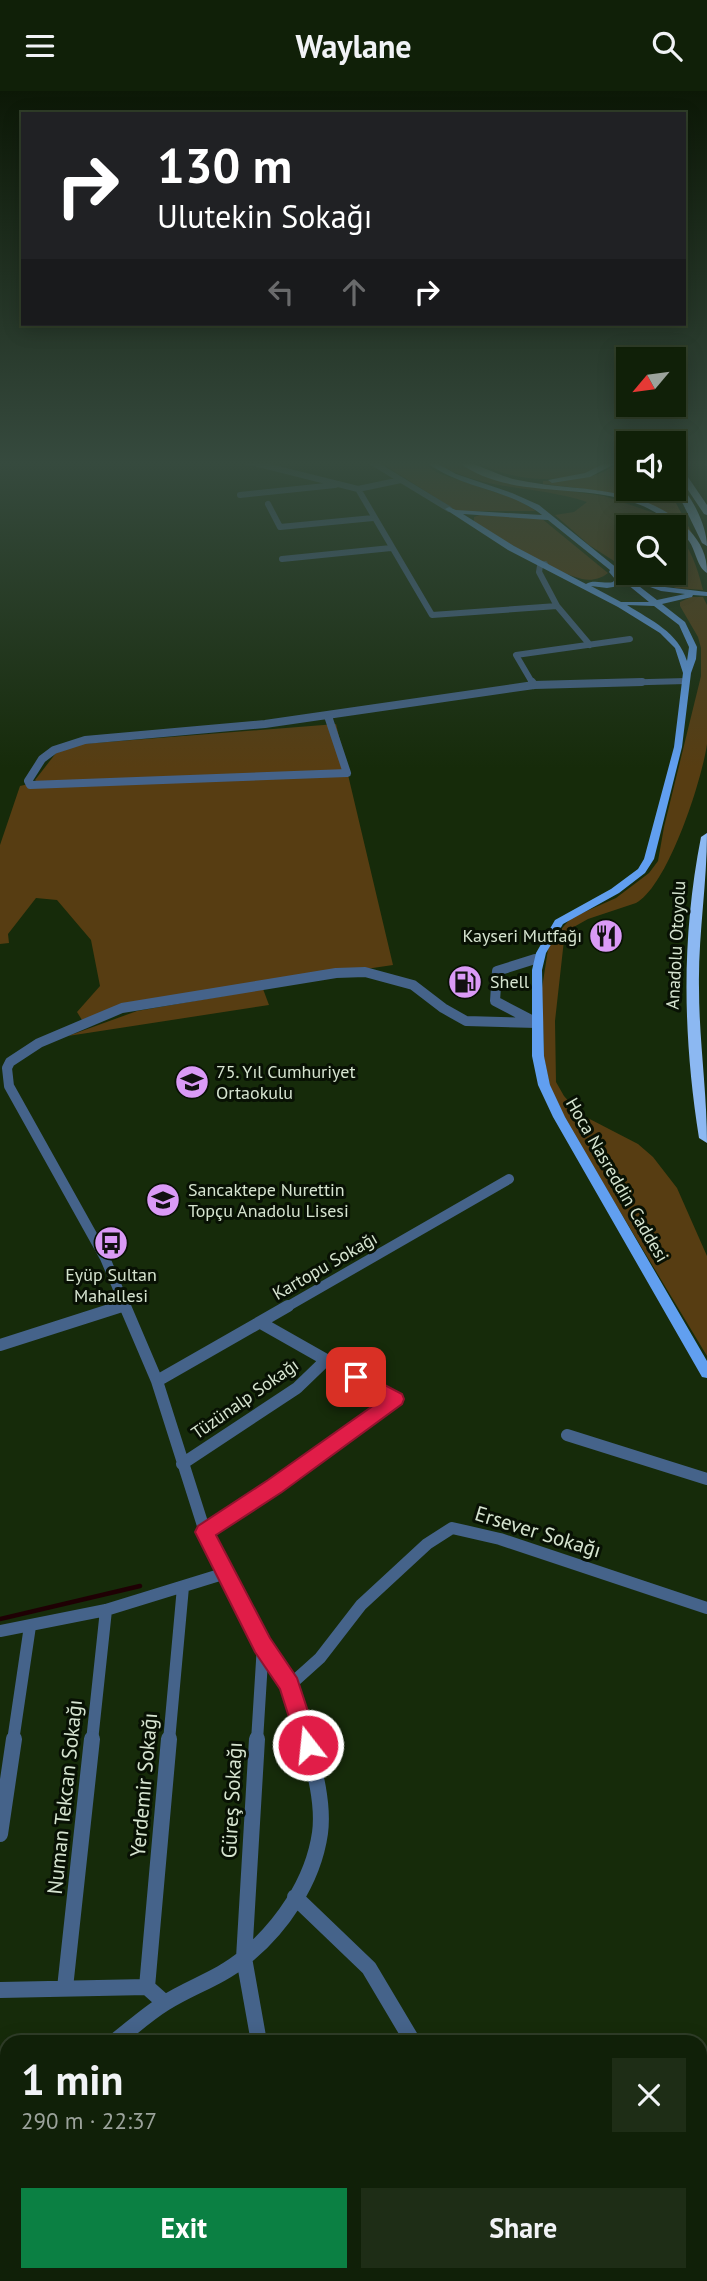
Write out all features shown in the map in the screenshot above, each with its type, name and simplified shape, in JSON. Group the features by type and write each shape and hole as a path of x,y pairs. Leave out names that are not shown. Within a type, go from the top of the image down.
{"highway":[{"name":"Anadolu Otoyolu","path":"707,837 699,874 690,1008 707,1138"}],"main road":[{"path":"604,563 682,624"},
{"path":"545,564 613,600 671,638 683,657 687,677"},
{"path":"571,578 593,585 613,586 619,579 611,569"},
{"path":"611,569 664,589 705,594"},
{"path":"613,600 634,605 705,594"},
{"path":"682,624 676,602 687,595"},
{"name":"Hoca Nasreddin Caddesi","path":"682,624 693,647 678,747 649,859 642,871 615,891 559,922 548,936 537,970 538,1056 544,1085 559,1117 707,1373"}],"street":[{"path":"400,563 432,615 557,606"},
{"path":"545,564 540,566 540,572 557,606 590,645"},
{"path":"534,685 516,655 631,639"},
{"path":"328,716 347,773 30,785 29,781 42,759 68,744 328,716 534,685 687,677"},
{"path":"537,1023 495,1001 497,971 540,958"},
{"path":"123,2035 165,2003 216,1977 244,1958 277,1924 307,1879 320,1832 316,1775 290,1685 263,1645 205,1532 157,1381 125,1305 96,1240 7,1080 7,1068 10,1062 39,1042 122,1008 336,973 365,972 413,985 443,1008 466,1021 537,1023"},
{"name":"Kartopu Sokağı","path":"157,1381 509,1179"},
{"path":"0,1345 125,1305"},
{"path":"205,1532 275,1486 395,1399 261,1323"},
{"name":"Tüzünalp Sokağı","path":"182,1464 297,1388 326,1360"},
{"path":"567,1435 707,1479"},
{"name":"Ersever Sokağı","path":"290,1685 320,1658 361,1605 427,1544 452,1528 500,1539 707,1608"},
{"path":"0,1631 106,1610 226,1573"},
{"name":"Yerdemir Sokağı","path":"147,1987 183,1587"},
{"name":"Numan Tekcan Sokağı","path":"65,1989 106,1610"},
{"path":"0,1834 30,1626"},
{"name":"Güreş Sokağı","path":"258,2035 244,1958 263,1645"},
{"path":"295,1896 369,1968 409,2035"},
{"path":"0,1990 147,1987 165,2003"}],"shaded area":[{"path":"545,563 596,563 608,573 599,578 585,580"},
{"path":"686,563 694,563 703,590 668,585 686,585"},
{"path":"691,597 703,597 707,605 707,744 698,782 682,831 660,876 648,893 636,903 588,919 572,928 564,940 555,1021 556,1082 580,1114 638,1144 653,1157 677,1188 707,1256 707,1356 565,1120 550,1086 544,1057 542,988 549,943 571,918 616,898 649,873 658,861 701,676 701,648 698,637 680,606 680,602"},
{"path":"336,724 393,965 135,1003 82,1020 77,1012 100,986 91,940 57,900 36,898 8,934 9,943 0,944 0,845 20,786 37,782 35,780 56,753 82,744"},
{"path":"263,989 269,1005 68,1036 137,1011"}],"waterway":[{"path":"0,1619 140,1586"}],"place":[{"name":"Kayseri Mutfağı","path":"606,936"},
{"name":"Shell","path":"465,982"},
{"name":"75. Yıl Cumhuriyet Ortaokulu","path":"192,1082"},
{"name":"Sancaktepe Nurettin Topçu Anadolu Lisesi","path":"163,1200"},
{"name":"Eyüp Sultan Mahallesi","path":"111,1243"}],"route":[{"path":"308,1745 290,1685 263,1645 205,1532 275,1486 395,1399 356,1377"}]}
